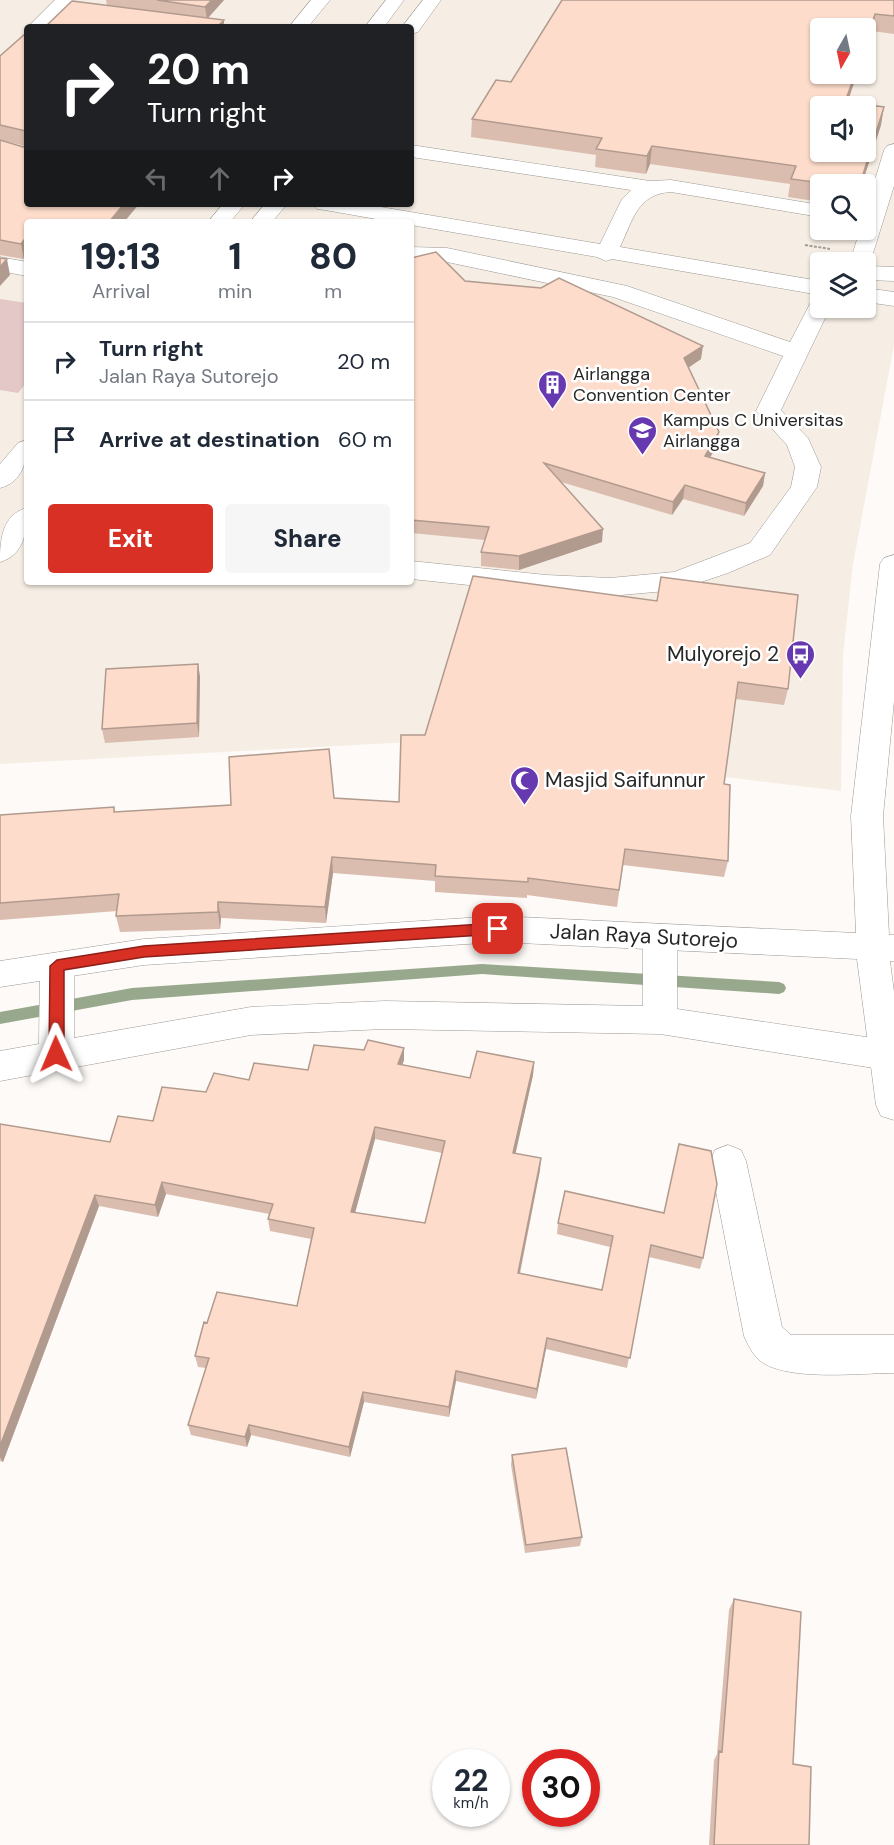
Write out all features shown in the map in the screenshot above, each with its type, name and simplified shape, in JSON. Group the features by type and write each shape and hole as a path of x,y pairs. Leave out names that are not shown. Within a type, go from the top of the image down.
{"main road":[{"path":"301,24 321,0"},
{"path":"376,24 395,0"},
{"path":"414,24 432,0"},
{"path":"40,24 63,3 127,16"},
{"path":"876,200 894,150"},
{"path":"414,151 650,187 671,186 810,209"},
{"path":"610,244 633,199 650,187"},
{"path":"414,203 610,244 632,258 662,253 797,263"},
{"path":"222,219 232,207"},
{"path":"264,219 274,207"},
{"path":"346,207 610,244 662,253 810,286"},
{"path":"414,254 447,255 619,291 795,352"},
{"path":"619,291 632,258"},
{"path":"0,264 24,268"},
{"path":"876,273 894,274"},
{"path":"876,296 894,299"},
{"path":"414,570 546,584 610,587 677,581 760,549 804,487 808,467 799,443 768,411 813,318"},
{"path":"0,480 24,452"},
{"path":"0,553 23,527"},
{"path":"894,564 867,816 880,956 884,1041 894,1105"},
{"name":"Jalan Raya Sutorejo","path":"0,974 57,976 144,952 498,929 661,946 880,956"},
{"path":"661,946 661,1014"},
{"path":"56,1042 57,976"},
{"path":"0,1066 56,1042 251,1022 385,1015 661,1014 884,1041"},
{"path":"728,1161 764,1336 776,1348 791,1354 894,1354"}],"shaded area":[{"name":"Kampus C Universitas Airlangga","path":"0,0 894,0 894,345 853,564 843,655 841,791 430,741 0,764"},
{"path":"0,299 24,303 24,386 18,393 0,390"}],"building":[{"path":"157,0 212,0 205,7"},
{"path":"562,0 894,0 894,16 875,14 874,18 810,18 810,84 851,84 847,96 810,96 810,162 867,162 863,174 810,174 810,182 791,179 796,166 652,146 647,156 596,149 602,138 472,119 496,80 511,82"},
{"path":"72,1 224,20 220,24 48,24"},
{"path":"24,35 24,131 0,125 0,56"},
{"path":"876,106 884,107 876,133"},
{"path":"0,140 23,147 24,207 122,207 112,219 24,219 24,240 21,244 0,240"},
{"name":"Airlangga Convention Center","path":"436,252 465,281 541,288 559,278 703,346 684,358 719,432 705,456 765,473 746,503 685,485 673,502 544,463 603,529 519,556 481,552 489,527 414,520 414,257"},
{"path":"0,258 7,259 0,267"},
{"path":"473,576 657,601 661,577 798,595 788,689 738,682 724,784 730,785 728,861 625,849 619,890 528,878 528,882 435,876 436,865 332,857 325,907 218,902 218,912 116,916 119,894 0,903 0,815 114,807 114,812 231,805 229,757 329,749 334,798 399,802 401,735 425,735"},
{"path":"198,664 197,723 102,729 106,669"},
{"path":"368,1040 404,1048 398,1064 470,1078 477,1051 534,1062 513,1153 541,1158 518,1273 602,1290 613,1236 558,1223 565,1191 664,1213 679,1144 711,1151 717,1184 703,1258 651,1245 630,1358 547,1338 537,1389 456,1371 449,1407 363,1392 349,1447 249,1425 245,1437 188,1425 209,1358 195,1356 204,1322 207,1323 217,1292 297,1306 314,1228 268,1219 273,1204 162,1182 155,1205 95,1195 0,1446 0,1124 110,1142 118,1116 153,1121 162,1087 206,1092 214,1073 249,1080 254,1063 308,1070 314,1045 364,1050","holes":["375,1127 445,1141 425,1223 351,1212"]},
{"path":"566,1448 582,1537 526,1545 512,1455"},
{"path":"734,1599 801,1612 793,1764 811,1767 809,1845 714,1845 719,1751 722,1752"}],"waterway":[{"path":"0,1018 132,994 482,969 779,988"}],"place":[{"name":"Airlangga Convention Center","path":"552,410"},
{"name":"Kampus C Universitas Airlangga","path":"642,456"},
{"name":"Mulyorejo 2","path":"800,680"},
{"name":"Masjid Saifunnur","path":"524,806"}],"route":[{"path":"56,1054 57,966 144,952 498,929"}]}
